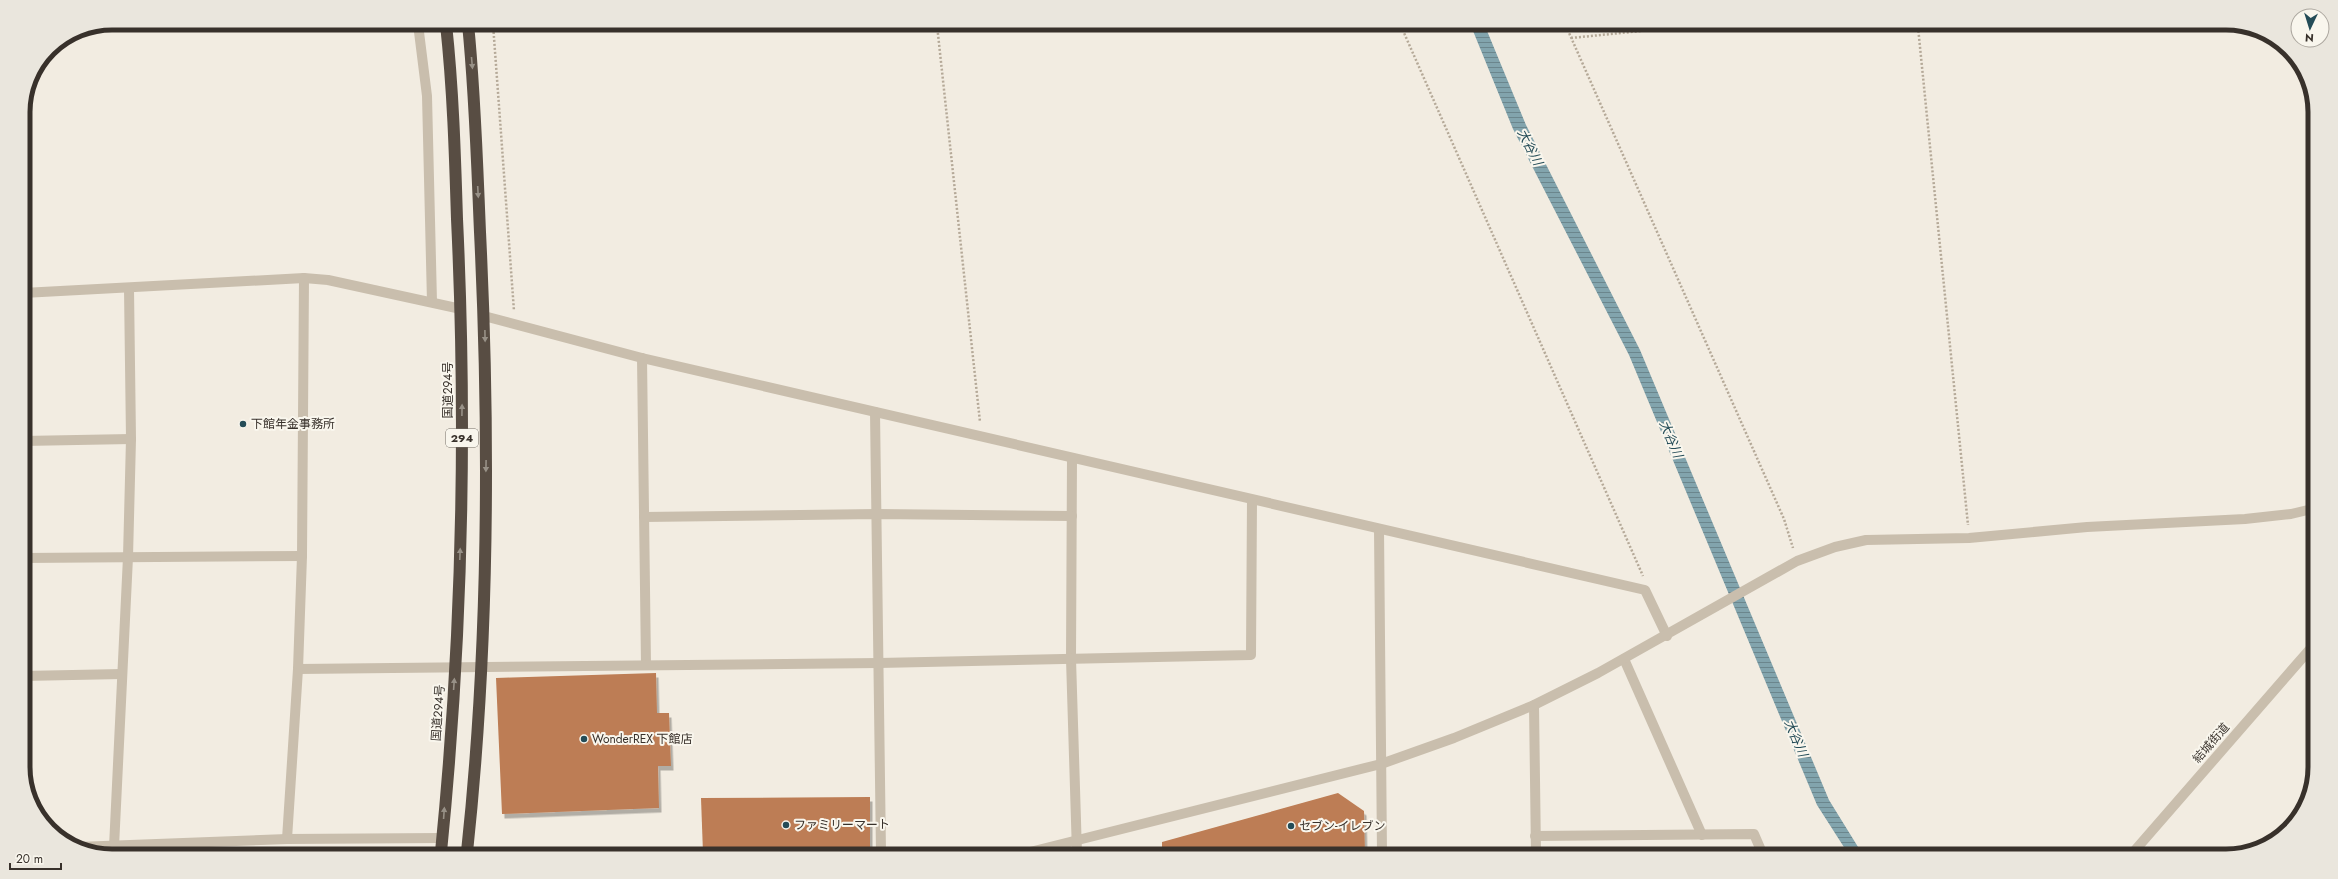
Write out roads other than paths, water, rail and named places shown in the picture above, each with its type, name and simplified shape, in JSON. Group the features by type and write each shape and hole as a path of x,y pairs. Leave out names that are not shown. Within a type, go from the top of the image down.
{"highway":[{"name":"国道294号","path":"441,849 456,667 461,516 461,309 451,73 447,30"},
{"name":"294","path":"468,849 481,666 486,456 484,316 473,71 469,30"}],"street":[{"path":"419,30 427,96 432,302"},
{"path":"287,839 298,669 302,556 304,278"},
{"path":"30,293 129,289 304,278 328,280 461,309"},
{"path":"114,846 128,557 131,439 129,289"},
{"path":"484,316 642,358 875,412 981,434 1072,458 1645,590 1667,636"},
{"path":"642,358 646,665"},
{"path":"875,412 881,849"},
{"path":"30,441 131,439"},
{"path":"1072,458 1071,659 1077,849"},
{"path":"298,669 879,663 1251,655 1252,500"},
{"path":"1041,849 1381,764 1454,738 1534,705 1624,659 1794,563 1817,552 1866,540 1969,538 2087,527 2245,519 2291,514 2308,510"},
{"path":"644,517 877,514 1072,516"},
{"path":"1379,529 1382,849"},
{"path":"30,558 302,556"},
{"name":"結城街道","path":"2136,849 2308,651"},
{"path":"1624,659 1702,835"},
{"path":"30,676 122,674"},
{"path":"1534,705 1536,849"},
{"path":"1535,836 1754,834 1760,849"},
{"path":"94,847 287,839 442,838"},
{"path":"241,841 241,849"}],"water":[{"name":"大谷川","path":"1473,30 1487,30 1526,125 1640,350 1829,800 1859,849 1845,849 1817,805 1629,355 1513,129"}],"place":[{"name":"下館年金事務所","path":"243,424"},
{"name":"WonderREX 下館店","path":"584,739"},
{"name":"ファミリーマート","path":"786,825"},
{"name":"セブン-イレブン","path":"1291,826"}]}
